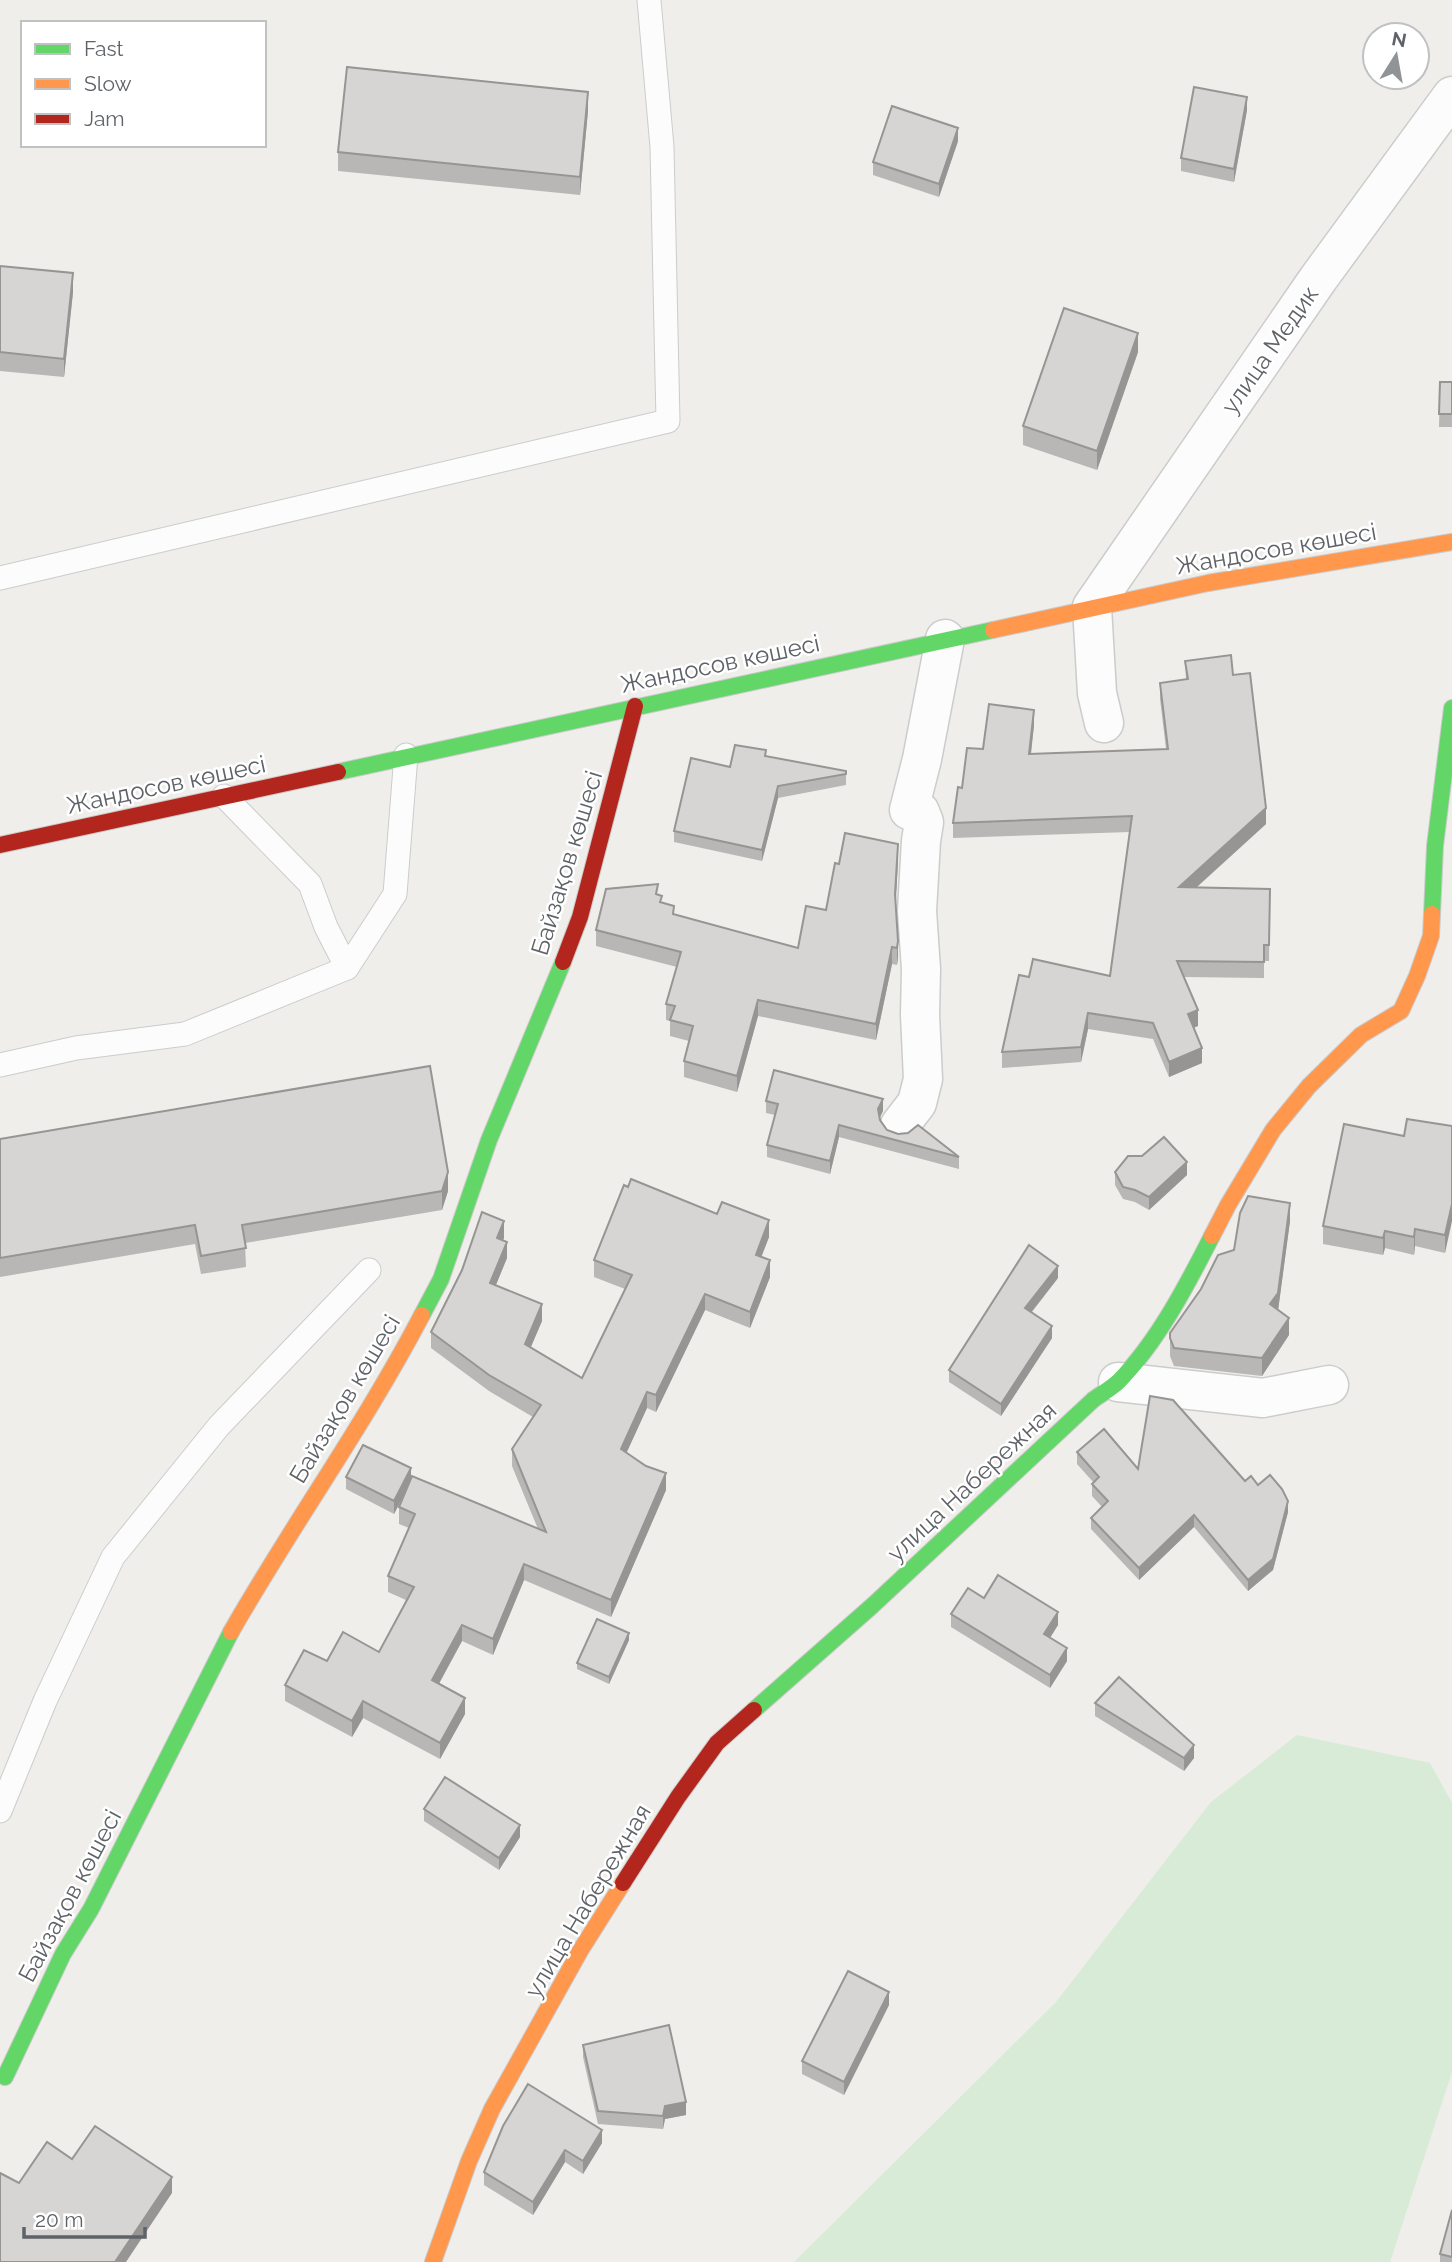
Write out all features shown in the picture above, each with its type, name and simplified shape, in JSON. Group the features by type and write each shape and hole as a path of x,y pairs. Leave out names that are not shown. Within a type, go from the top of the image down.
{"street":[{"name":"улица Медик","path":"1092,607 1318,279 1452,96"},
{"name":"Жандосов көшесі","path":"0,845 1092,607 1208,583 1452,542"},
{"path":"1092,607 1097,693 1104,723"},
{"path":"900,1125 917,1103 923,1079 917,911 921,841 925,822 920,812 909,810 922,760 944,639"},
{"name":"Байзақов көшесі","path":"5,2077 63,1954 91,1909 226,1641 401,1357 441,1279 489,1140 580,917 635,706"},
{"name":"улица Набережная","path":"433,2262 469,2161 492,2109 580,1951 678,1797 717,1743 872,1606 1093,1400 1118,1382 1183,1294 1227,1205 1273,1130 1309,1086 1361,1035 1401,1011 1431,936 1435,846 1452,708"},
{"path":"1118,1382 1264,1398 1329,1385"}],"lane":[{"path":"0,579 668,421 662,147 649,0"},
{"path":"0,1065 76,1048 185,1034 347,968 395,894 406,755"},
{"path":"224,796 310,884 347,968"},
{"path":"2,1803 45,1701 113,1557 219,1426 369,1269"}],"green space":[{"path":"1297,1735 1430,1763 1452,1803 1452,2072 1390,2262 794,2262 1056,2002 1211,1802"}],"building":[{"path":"347,67 588,92 580,177 338,152"},
{"path":"1194,87 1247,97 1234,169 1181,158"},
{"path":"892,106 958,128 939,184 873,162"},
{"path":"0,266 73,273 64,359 0,352"},
{"path":"1064,308 1138,333 1097,451 1023,426"},
{"path":"1440,382 1452,382 1452,414 1439,414"},
{"path":"1231,655 1233,675 1250,673 1266,808 1179,887 1270,889 1269,945 1264,945 1264,962 1177,961 1198,1010 1188,1014 1202,1048 1169,1062 1153,1023 1088,1013 1081,1047 1002,1052 1019,975 1029,977 1033,959 1110,976 1132,816 953,823 958,787 962,788 967,748 983,749 989,704 1034,710 1029,754 1168,749 1160,683 1188,679 1185,661"},
{"path":"735,745 766,750 765,756 846,771 846,774 778,786 762,850 674,831 691,758 730,767"},
{"path":"845,833 898,844 895,894 898,941 897,948 892,947 876,1024 758,1000 737,1076 684,1061 693,1026 670,1020 675,1006 666,1004 681,952 596,930 606,889 658,884 656,894 662,896 660,902 674,906 673,914 798,948 806,906 826,910 835,863 839,864"},
{"path":"430,1066 448,1172 442,1191 242,1225 246,1248 201,1256 195,1225 0,1258 0,1139"},
{"path":"774,1070 883,1099 878,1109 880,1120 887,1130 898,1134 908,1133 918,1125 959,1157 839,1125 830,1161 767,1145 778,1104 766,1101"},
{"path":"1407,1119 1452,1126 1452,1204 1445,1235 1415,1229 1414,1237 1385,1231 1383,1238 1323,1226 1344,1124 1404,1136"},
{"path":"1164,1137 1187,1162 1149,1197 1123,1187 1115,1172 1128,1156 1142,1156"},
{"path":"631,1179 717,1214 722,1202 769,1220 756,1255 770,1260 750,1312 705,1294 656,1395 647,1392 621,1449 646,1466 666,1473 611,1600 524,1564 493,1639 462,1625 432,1680 465,1698 440,1743 363,1701 352,1721 285,1685 304,1650 327,1661 343,1632 379,1652 414,1587 388,1576 415,1514 399,1507 412,1476 546,1532 512,1449 541,1405 489,1375 431,1332 462,1270 482,1212 504,1221 497,1238 507,1242 490,1283 542,1304 525,1344 582,1378 632,1275 594,1260 624,1185 628,1187"},
{"path":"1248,1196 1290,1203 1278,1293 1270,1304 1289,1318 1262,1358 1174,1348 1170,1333 1201,1289 1218,1255 1234,1250 1240,1213"},
{"path":"1029,1245 1058,1266 1025,1308 1052,1326 1001,1404 949,1370"},
{"path":"1150,1396 1173,1400 1245,1481 1251,1476 1258,1485 1270,1475 1282,1489 1288,1501 1273,1559 1248,1580 1194,1515 1139,1568 1091,1518 1108,1501 1092,1484 1099,1477 1077,1452 1104,1429 1138,1469"},
{"path":"363,1445 411,1468 394,1501 346,1477"},
{"path":"998,1575 1058,1612 1044,1634 1067,1648 1050,1675 951,1614 968,1588 984,1598"},
{"path":"597,1619 629,1633 609,1677 577,1663"},
{"path":"1119,1677 1194,1745 1184,1758 1095,1703"},
{"path":"445,1777 520,1825 499,1858 424,1809"},
{"path":"848,1971 889,1992 844,2082 802,2061"},
{"path":"669,2025 686,2102 665,2106 663,2116 598,2111 583,2045"},
{"path":"528,2084 602,2130 583,2161 565,2150 533,2202 484,2172 503,2126"},
{"path":"95,2126 172,2177 115,2262 0,2262 0,2173 19,2183 47,2142 72,2159"},
{"path":"1452,2210 1452,2257 1440,2254"}],"traffic: fast":[{"path":"338,772 993,630"},
{"path":"1432,914 1435,846 1452,708"},
{"path":"422,1315 441,1279 489,1140 563,962"},
{"path":"754,1710 872,1606 1093,1400 1119,1381 1159,1330 1212,1236"},
{"path":"5,2077 63,1954 91,1909 231,1632"}],"traffic: slow":[{"path":"993,630 1208,583 1452,542"},
{"path":"1212,1236 1273,1130 1309,1086 1361,1035 1401,1011 1431,936 1432,914"},
{"path":"231,1632 377,1395 422,1315"},
{"path":"433,2262 469,2161 492,2109 580,1951 623,1883"}],"traffic: jam":[{"path":"563,962 580,917 635,706"},
{"path":"0,845 338,772"},
{"path":"623,1883 678,1797 717,1743 754,1710"}]}
